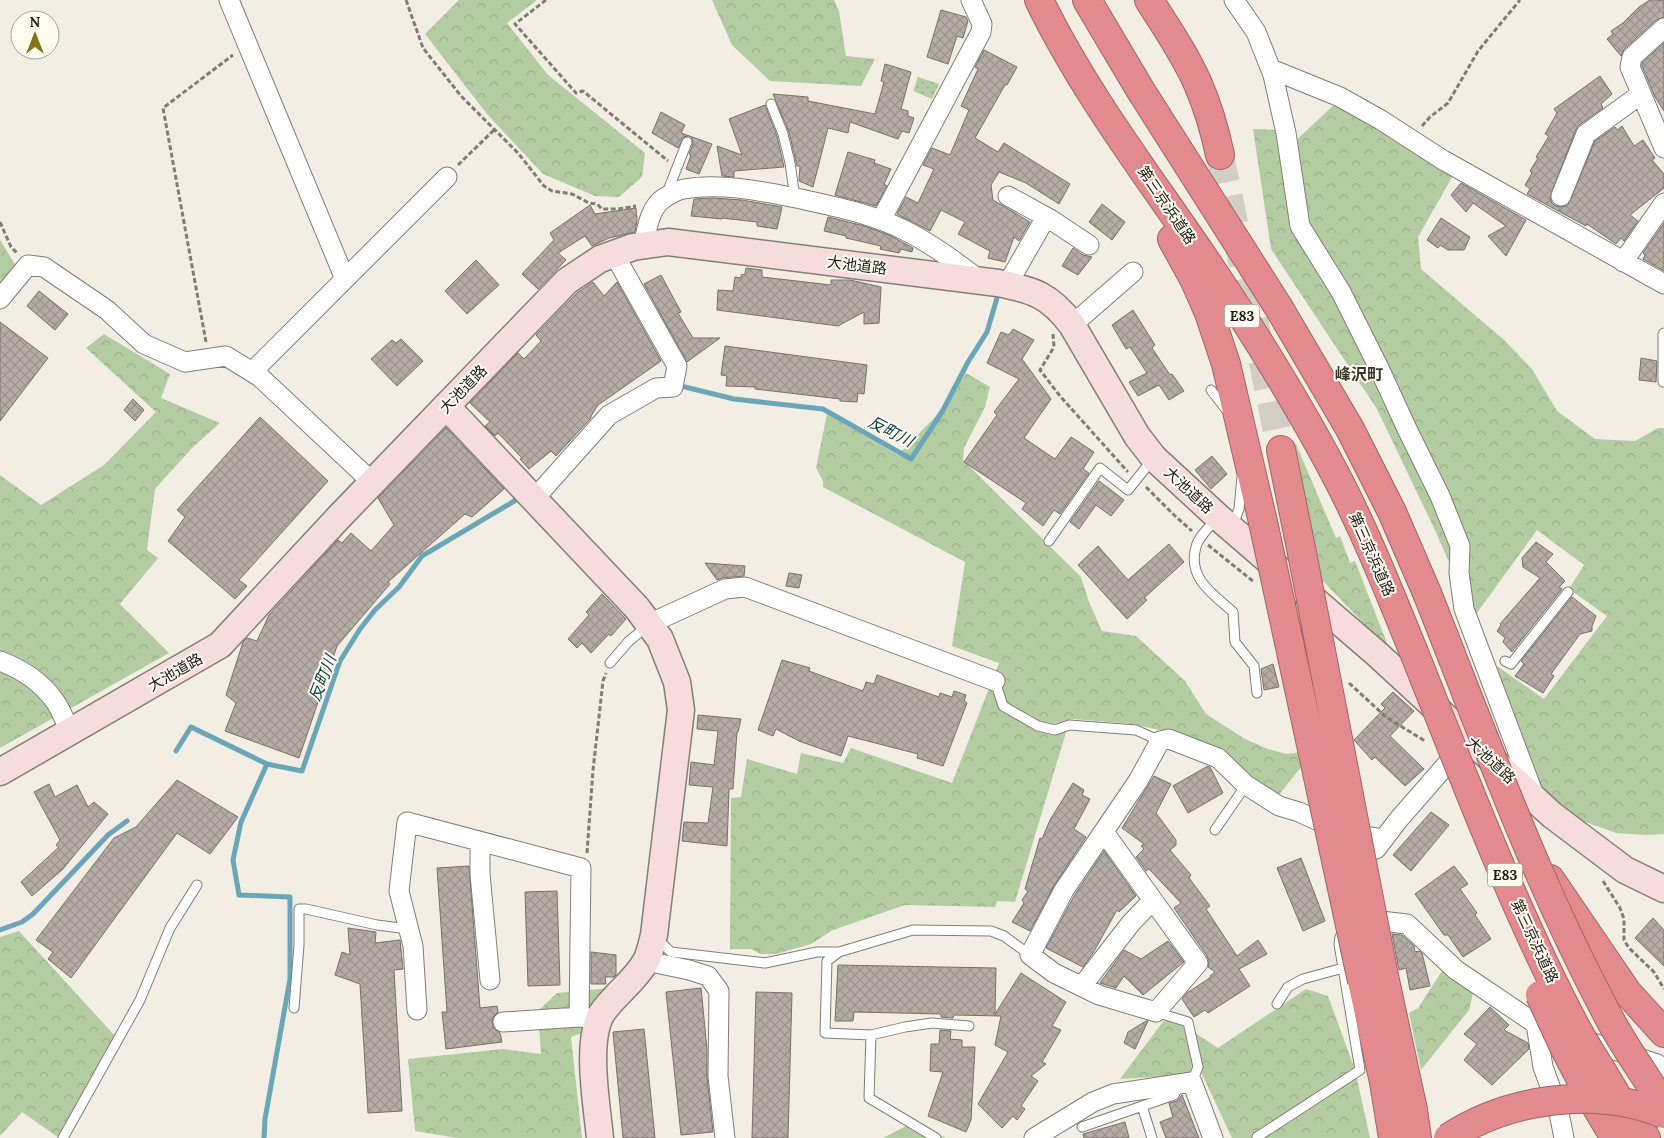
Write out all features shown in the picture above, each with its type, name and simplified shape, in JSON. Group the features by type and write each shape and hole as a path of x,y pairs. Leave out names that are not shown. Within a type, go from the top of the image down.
{"highway":[{"name":"E83","path":"1035,0 1047,29 1085,98 1170,236 1194,279 1209,312 1226,364 1263,522 1363,975 1393,1138"},
{"name":"第三京浜道路","path":"1039,0 1051,26 1092,94 1234,303 1295,401 1334,471 1372,551 1464,777 1543,962 1575,1026 1602,1092 1646,1138"},
{"name":"E83","path":"1087,0 1140,91 1279,308 1350,429 1392,512 1427,593 1527,844 1575,950 1610,1018 1663,1107"},
{"path":"1149,0 1178,46 1198,85 1213,123 1220,155"},
{"name":"E83","path":"1281,450 1302,553 1363,975 1413,1110 1418,1138"},
{"path":"1527,844 1627,992 1664,1033"},
{"path":"1602,1092 1615,1138"},
{"path":"1448,1138 1481,1120 1514,1108 1542,1102 1602,1100 1663,1107"}],"street":[{"path":"229,0 345,278"},
{"path":"881,220 981,32 982,24 971,0"},
{"path":"1234,0 1256,32 1271,69 1286,133 1300,226 1341,292 1440,496 1460,546 1459,573 1464,609 1484,648 1536,801"},
{"path":"1664,28 1632,57 1630,67 1664,148"},
{"path":"1271,69 1340,97 1381,120 1443,160 1664,284"},
{"path":"1562,196 1586,134 1641,94"},
{"path":"252,372 447,177"},
{"path":"643,246 654,209 662,201 683,189 716,188 760,191 836,207 881,220 905,231 952,259 982,281"},
{"path":"1008,196 1046,217 1089,245"},
{"path":"1622,262 1664,203"},
{"path":"1008,285 1046,217"},
{"name":"大池道路","path":"0,772 220,645 372,482 567,281 600,259 643,246 668,242 1008,285 1032,291 1053,302 1072,325 1137,436 1154,458 1225,524 1376,654 1552,816 1625,870 1664,889"},
{"path":"534,499 609,415 656,388 673,387 677,366 614,254"},
{"path":"0,299 28,265 44,267 107,310 144,344 185,362 226,356 260,377 372,482"},
{"path":"1072,325 1134,272"},
{"path":"446,406 637,608 660,639 677,682 681,710 654,935 646,961 633,979 590,1018 503,1022"},
{"path":"649,624 724,589 745,586 995,681"},
{"path":"0,661 11,665 36,680 55,700 70,732"},
{"path":"1104,832 1198,962 1156,1012 1099,995 1054,973 1030,955 1064,890 1138,782 1160,741 1169,739 1218,758 1246,785 1280,806 1299,812 1343,832 1383,839"},
{"path":"1469,739 1377,846 1359,882 1358,899 1362,918 1407,924 1456,970 1536,1024 1662,1065"},
{"path":"418,1010 413,946 399,891 408,822 581,868 590,1018 594,1040 593,1063 600,1138"},
{"path":"480,842 480,874 490,980"},
{"path":"1082,986 1131,923 1153,900"},
{"path":"646,961 708,976 719,991 718,1076 726,1138"},
{"path":"1536,1024 1543,1067 1558,1108 1564,1138"},
{"path":"1034,1138 1093,1102 1113,1094 1186,1082 1213,1138"}],"lane":[{"path":"771,104 783,134 790,163 795,198"},
{"path":"662,201 687,142"},
{"path":"1663,382 1664,333"},
{"path":"1211,390 1232,417 1243,456 1239,509 1225,524 1196,546 1194,567 1201,582 1233,612 1235,642 1254,666 1257,693"},
{"path":"1049,541 1100,468 1128,490 1154,458"},
{"path":"1505,662 1511,664 1568,592"},
{"path":"610,663 628,642 649,624"},
{"path":"995,681 1003,706 1038,726 1055,730 1068,725 1136,730 1160,741"},
{"path":"1215,830 1246,785"},
{"path":"63,1138 140,1000 170,928 197,885"},
{"path":"294,1008 299,909 377,925 408,929"},
{"path":"1257,1136 1360,1070 1363,975 1339,944 1340,938 1348,927 1362,918"},
{"path":"654,935 671,952 765,963 817,952 839,952 913,930 991,931 1004,936 1030,955"},
{"path":"839,952 827,960 826,1033 870,1036 904,1026 932,1023 969,1026"},
{"path":"1277,1004 1288,987 1303,980 1363,975"},
{"path":"1082,1127 1174,1095 1198,1067 1188,1022 1156,1012"},
{"path":"870,1036 869,1098 936,1138"},
{"path":"1142,1106 1152,1138"}],"path":[{"path":"406,0 423,48 461,96 518,153 544,186 552,191 572,194 596,204 602,209 618,209 662,201"},
{"path":"546,0 514,24 576,93 583,91 677,168"},
{"path":"1411,140 1430,117 1448,103 1478,51 1520,0"},
{"path":"209,358 163,108 248,44"},
{"path":"447,177 495,129"},
{"path":"0,222 11,247 28,265"},
{"path":"581,870 586,858 603,681 610,663"}],"green space":[{"path":"459,0 537,0 507,23 548,75 645,153 642,177 619,197 595,196 543,174 487,114 425,34"},
{"path":"712,0 834,0 839,11 846,56 875,59 861,86 770,81 732,45"},
{"path":"918,77 939,84 932,99 913,91"},
{"path":"1339,100 1455,172 1418,237 1421,269 1504,340 1532,369 1557,411 1595,439 1635,441 1658,428 1664,428 1664,834 1616,833 1572,817 1538,793 1494,664 1544,699 1607,616 1569,589 1584,565 1537,530 1474,617 1377,409 1271,249 1253,129 1279,130 1288,148"},
{"path":"0,240 16,266 0,286"},
{"path":"104,334 170,374 161,398 220,423 192,448 155,489 147,550 158,558 120,604 169,653 0,748 0,475 41,505 104,465 156,412 86,348"},
{"path":"966,373 990,387 985,407 964,448 963,460 1081,577 1089,602 1102,631 1136,636 1185,681 1206,714 1245,739 1268,749 1287,754 1300,752 1302,766 1278,796 1164,731 1132,724 1073,719 1052,724 1038,721 1038,731 1052,734 1067,729 1015,902 997,901 995,907 905,905 833,930 811,944 776,954 760,954 752,949 730,949 731,798 741,797 747,759 797,774 801,753 843,763 851,748 952,783 999,663 952,646 965,562 823,487 823,481 816,468 827,414 898,455 935,417"},
{"path":"1296,444 1336,538 1340,536 1350,563 1355,561 1390,651 1321,579 1289,445"},
{"path":"19,931 116,1037 59,1138 22,1112 0,1136 0,937"},
{"path":"1442,971 1473,993 1469,1010 1421,1070 1409,1013 1418,1008"},
{"path":"610,988 590,1030 571,1037 582,1138 457,1138 415,1131 408,1059 503,1049 541,1054 538,1011 557,993"},
{"path":"1306,989 1328,996 1355,1070 1370,1138 1232,1138 1202,1074 1120,1079 1168,1015 1218,1048"},
{"path":"912,1123 946,1138 883,1138"}],"building":[{"path":"1650,0 1664,0 1664,17 1656,20 1624,49 1621,56 1607,39 1613,34 1611,31"},
{"path":"941,10 966,17 968,21 963,38 957,36 948,64 927,57"},
{"path":"1664,43 1664,111 1655,97 1642,63"},
{"path":"984,50 1017,67 975,138 998,152 1004,143 1070,184 1059,204 1026,183 999,172 991,185 993,200 1030,222 1019,241 1014,237 1005,262 988,258 990,251 958,234 965,222 941,210 930,231 897,214 906,197 918,203 934,169 923,165 932,148 950,155 969,110 961,106 978,69 975,67"},
{"path":"885,64 911,72 901,109 908,111 908,116 914,118 909,133 902,131 898,139 850,122 848,133 828,128 813,187 799,181 800,166 797,166 789,132 773,94 808,97 808,101 875,114 884,82 881,81"},
{"path":"1600,76 1612,94 1601,104 1603,108 1576,129 1550,197 1552,203 1556,206 1568,205 1595,141 1615,127 1617,130 1622,126 1634,146 1643,140 1655,158 1652,160 1664,174 1664,188 1630,215 1638,221 1624,241 1621,238 1616,244 1587,224 1586,226 1527,194 1530,189 1525,185 1532,173 1530,171 1538,158 1536,157 1549,136 1545,134 1557,113 1554,109"},
{"path":"765,105 777,136 784,167 734,171 734,177 722,176 717,146 742,155 729,119"},
{"path":"661,112 685,125 681,133 712,144 699,174 686,169 691,155 689,154 693,144 692,138 689,136 684,137 678,148 652,133"},
{"path":"848,152 875,160 874,163 891,169 884,184 887,186 876,206 835,195"},
{"path":"1461,183 1526,220 1506,256 1488,236 1506,226 1473,203 1466,212 1451,195"},
{"path":"694,199 742,200 782,207 777,229 757,226 757,222 691,216"},
{"path":"1102,204 1125,222 1112,240 1089,222"},
{"path":"590,205 595,214 636,208 635,232 609,238 592,246 585,236 558,253 566,260 538,289 522,274 554,240 550,233"},
{"path":"828,217 864,226 889,235 913,248 912,252 901,249 899,253 880,249 881,246 824,231"},
{"path":"1441,218 1470,237 1464,250 1448,250 1440,245 1438,248 1427,240"},
{"path":"1664,223 1664,271 1643,259 1645,255 1643,253"},
{"path":"1073,248 1083,255 1092,257 1078,275 1062,266"},
{"path":"476,260 499,285 467,314 445,291"},
{"path":"746,268 762,270 762,277 831,285 831,280 850,280 881,287 879,323 864,324 864,312 838,326 717,310 718,290 733,291 735,277 741,278 741,275 745,274"},
{"path":"661,275 681,312 678,313 693,338 720,338 687,362 644,284"},
{"path":"593,282 604,296 617,282 661,361 598,405 591,418 556,456 551,451 529,469 520,459 522,458 498,433 495,436 485,426 490,422 470,403 518,353 524,359 541,341 536,335 577,293"},
{"path":"39,291 68,314 55,330 27,306"},
{"path":"1133,310 1155,345 1152,348 1170,375 1172,374 1184,391 1169,400 1159,385 1138,396 1129,382 1147,373 1130,347 1126,349 1112,325"},
{"path":"0,322 48,358 0,421"},
{"path":"1013,329 1034,340 1022,359 1051,399 1024,438 1055,459 1071,437 1094,452 1083,469 1089,473 1060,514 1054,510 1043,526 1022,509 1026,503 964,462 997,415 994,412 1019,379 987,363 1001,332 1009,335"},
{"path":"401,339 423,361 397,386 371,359 392,340 396,343"},
{"path":"725,346 867,365 864,394 858,393 857,402 755,389 755,387 726,386 727,376 721,375"},
{"path":"1641,358 1657,361 1656,382 1639,380"},
{"path":"133,399 144,410 135,421 124,410"},
{"path":"260,417 328,481 239,580 247,586 235,599 168,541 185,517 177,510"},
{"path":"446,428 504,489 472,517 465,514 388,582 390,584 337,646 299,758 225,731 236,703 226,695 243,642 247,638 257,641 269,615 338,540 342,543 351,533 371,551 394,525 378,498"},
{"path":"1212,456 1227,474 1211,489 1195,470"},
{"path":"1099,481 1124,500 1111,516 1096,505 1079,529 1070,522"},
{"path":"1536,542 1553,554 1546,562 1565,581 1559,587 1562,589 1512,652 1503,642 1505,638 1497,631 1500,624 1540,578 1523,567 1522,558"},
{"path":"1169,544 1184,562 1144,598 1147,600 1127,619 1078,565 1098,546 1128,580"},
{"path":"705,563 745,566 744,576 717,580"},
{"path":"789,573 802,575 799,588 786,586"},
{"path":"602,594 626,619 611,636 609,634 591,653 582,643 577,648 568,639 589,615 586,612"},
{"path":"1572,597 1596,616 1592,631 1580,634 1551,674 1554,676 1543,693 1515,676 1524,664 1521,661"},
{"path":"782,660 810,668 809,671 863,691 866,682 874,684 877,675 939,697 940,693 952,697 954,691 966,695 964,701 967,703 943,766 917,758 918,754 848,736 841,756 799,741 776,729 773,736 758,730"},
{"path":"1273,664 1279,687 1264,690 1261,669"},
{"path":"1393,692 1414,711 1390,736 1424,769 1405,786 1375,757 1372,760 1354,740 1385,708 1381,704"},
{"path":"698,715 741,719 737,732 733,789 729,789 727,846 682,841 684,822 708,823 713,787 689,785 691,762 714,765 718,731 697,729"},
{"path":"1208,766 1223,793 1188,813 1173,786"},
{"path":"1154,776 1171,784 1156,813 1176,840 1176,845 1170,850 1191,875 1189,878 1210,906 1206,909 1237,956 1258,940 1267,954 1239,969 1250,986 1208,1013 1205,1010 1194,1017 1182,999 1215,972 1208,967 1209,961 1207,956 1174,908 1181,903 1149,869 1146,871 1136,857 1144,849 1141,846 1144,844 1122,828"},
{"path":"177,780 238,817 210,854 177,833 71,978 48,959 53,952 36,940 114,838 136,827"},
{"path":"1073,783 1084,790 1082,795 1090,799 1074,829 1086,837 1055,884 1030,931 1012,922 1024,903 1022,900 1028,891 1025,889 1040,838 1042,839 1050,820"},
{"path":"49,784 55,797 77,785 88,807 94,802 108,814 63,869 32,896 21,882 59,847 56,845 60,840 34,792"},
{"path":"1431,812 1449,825 1411,871 1393,855"},
{"path":"1104,851 1136,896 1119,912 1117,910 1083,967 1046,948 1074,896"},
{"path":"1301,858 1325,921 1303,931 1277,868"},
{"path":"469,866 480,1008 497,1006 498,1012 493,1017 492,1023 494,1029 500,1033 502,1042 446,1049 442,1012 447,1012 437,868"},
{"path":"1454,866 1468,884 1460,889 1477,913 1475,915 1491,939 1463,957 1448,935 1444,935 1415,894"},
{"path":"557,891 560,985 528,986 525,892"},
{"path":"1653,918 1664,930 1664,966 1635,938"},
{"path":"348,928 376,932 375,943 400,940 403,969 394,970 402,1111 368,1113 360,984 335,975 342,952 350,955"},
{"path":"1392,934 1402,935 1414,946 1415,952 1420,951 1422,953 1430,986 1410,990 1406,968 1399,970"},
{"path":"1168,941 1184,962 1143,995 1124,976 1116,988 1100,983 1124,950 1141,959"},
{"path":"591,952 616,955 616,975 614,977 605,977 606,984 591,984"},
{"path":"838,965 996,968 995,1014 1021,973 1066,1002 1052,1026 1061,1030 1042,1062 1046,1064 1031,1076 1038,1081 1021,1106 1025,1109 1017,1120 1013,1116 1002,1128 978,1104 1008,1052 995,1045 1001,1016 954,1015 953,1018 941,1017 941,1014 854,1012 853,1021 835,1021"},
{"path":"701,988 713,1132 681,1135 666,992"},
{"path":"756,992 792,993 788,1138 752,1138"},
{"path":"1490,1007 1509,1025 1504,1030 1528,1043 1529,1049 1492,1085 1464,1060 1477,1044 1464,1034"},
{"path":"1148,1021 1135,1049 1124,1043 1128,1032"},
{"path":"644,1029 655,1138 623,1138 613,1032"},
{"path":"940,1030 951,1031 950,1039 962,1040 962,1047 975,1047 971,1120 966,1132 928,1116 943,1072 930,1071 931,1044 939,1044"},
{"path":"1182,1095 1199,1138 1166,1138 1160,1122 1173,1117 1169,1103 1177,1101"},
{"path":"1125,1122 1129,1138 1084,1138 1083,1134"}],"waterway":[{"name":"反町川","path":"685,387 734,399 823,409 911,459 942,412 968,362 987,332 997,298"},
{"name":"反町川","path":"176,751 191,727 267,764 302,771 340,661 360,629 375,610 399,587 422,556 521,497"},
{"path":"264,1138 265,1119 290,979 290,897 239,895 233,860 241,822 267,764"},
{"name":"反町川","path":"0,930 22,922 33,914 108,835 127,821"}],"tunnel":[{"path":"1220,155 1281,450"}],"district":[{"name":"峰沢町","path":"1359,374"}]}
